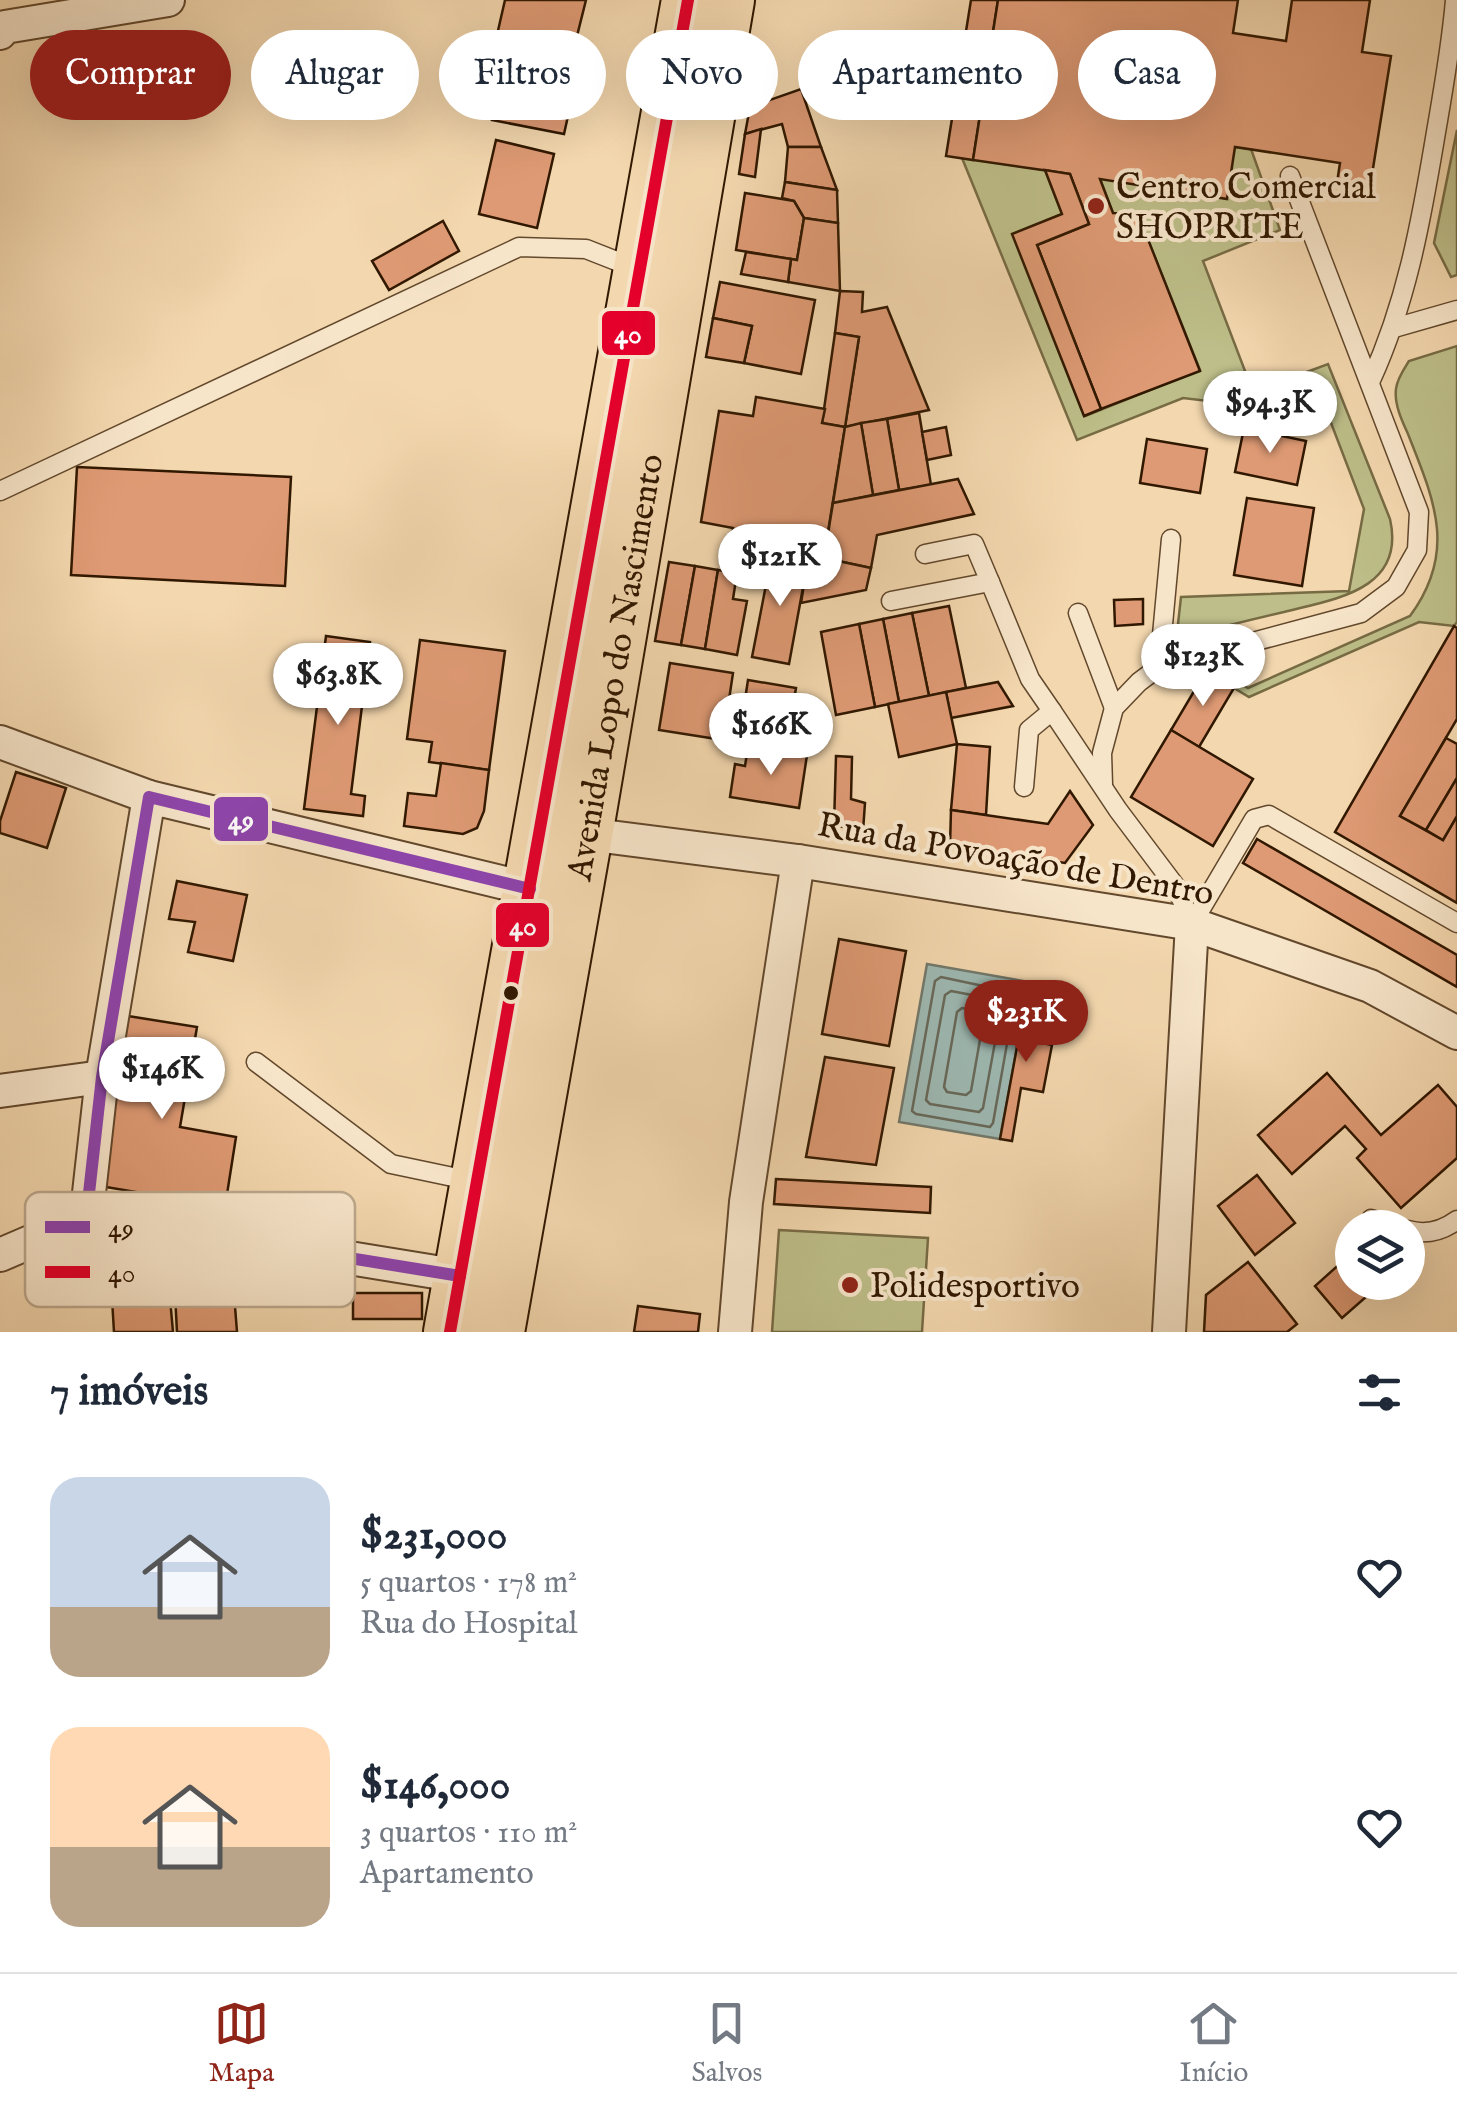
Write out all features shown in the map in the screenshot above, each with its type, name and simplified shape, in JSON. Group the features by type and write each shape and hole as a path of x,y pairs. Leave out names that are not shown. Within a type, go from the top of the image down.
{"main road":[{"name":"Avenida Lopo do Nascimento","path":"450,1332 530,888 564,831 728,0"},
{"name":"Avenida Lopo do Nascimento","path":"498,1332 640,271 682,8"}],"street":[{"path":"0,34 4,28 109,5 168,0"},
{"path":"0,742 149,796 530,888"},
{"path":"89,1192 102,1078 149,796"},
{"name":"Rua da Povoação de Dentro","path":"564,831 798,861 1192,924 1370,986 1457,1033"},
{"path":"735,1332 746,1202 798,861"},
{"path":"1168,1332 1192,924"},
{"path":"0,1091 102,1078"},
{"path":"0,1255 25,1244"},
{"path":"355,1259 460,1276"}],"lane":[{"path":"1371,380 1394,328 1420,229 1451,42 1454,0"},
{"path":"1103,785 1102,753 1114,708 1159,667 1360,613 1396,587 1417,550 1420,512 1290,176"},
{"path":"0,491 520,248 586,250 640,271"},
{"path":"1394,328 1457,310"},
{"path":"1159,667 1171,539"},
{"path":"925,554 974,544 1030,678 1176,887 1192,924"},
{"path":"891,601 990,582"},
{"path":"1078,614 1114,708"},
{"path":"1024,787 1030,730 1052,711"},
{"path":"1192,924 1254,820 1269,815 1457,923"},
{"path":"256,1062 391,1164 477,1182"},
{"path":"1425,1233 1448,1227 1457,1220"}],"green space":[{"path":"1457,130 1457,275 1451,277 1434,243"},
{"path":"1235,147 1251,149 1280,230 1203,261 1253,392 1328,364 1390,519 1392,543 1387,562 1377,576 1344,596 1193,634 1183,631 1178,624 1181,597 1349,591 1364,509 1328,415 1183,398 1077,440 962,158 1045,170 1062,214 1013,234 1085,416 1200,370 1138,215 1113,213 1100,179"},
{"path":"1457,346 1454,626 1419,622 1249,697 1206,671 1208,665 1248,688 1410,616 1425,593 1433,570 1437,526 1426,482 1397,406 1397,385 1409,361"},
{"name":"Polidesportivo","path":"779,1230 928,1238 922,1332 772,1332"}],"water":[{"path":"927,964 1029,982 1000,1139 899,1122"}],"building":[{"path":"505,0 586,0 578,30 498,30"},
{"path":"971,0 998,0 993,30 966,30"},
{"name":"Centro Comercial SHOPRITE","path":"998,0 1238,0 1233,33 1286,41 1292,0 1370,0 1362,52 1391,56 1370,187 1337,183 1340,163 1235,147 1227,199 1100,179 1113,213 1138,214 1200,371 1101,409 1037,245 1089,224 1070,174 973,160 979,120 1058,120 1058,30 993,30"},
{"path":"798,90 798,120 812,120 821,147 788,147 782,124 745,134 748,120 778,120 778,97"},
{"path":"492,120 567,120 564,134"},
{"path":"952,120 979,120 973,160 946,156"},
{"path":"761,129 755,177 739,174 745,134"},
{"path":"496,140 554,154 537,228 479,214"},
{"path":"788,147 821,147 837,190 785,182"},
{"path":"1045,170 1070,174 1089,224 1037,245 1101,409 1084,416 1012,234 1062,214"},
{"path":"785,182 837,190 838,223 804,218 794,201 782,198"},
{"path":"745,193 794,201 804,218 797,260 736,250"},
{"path":"804,218 838,223 840,291 788,282 791,259 797,260"},
{"path":"443,221 459,251 389,290 372,261"},
{"path":"746,252 791,259 788,282 741,274"},
{"path":"720,282 815,300 801,374 744,363 752,326 713,318"},
{"path":"840,291 863,292 862,312 887,307 929,410 845,427 859,337 835,333"},
{"path":"713,318 752,326 744,363 706,357"},
{"path":"835,333 859,337 845,427 822,423"},
{"path":"756,397 825,409 822,423 845,427 826,544 811,541 808,560 730,548 733,528 701,522 719,411 753,416"},
{"path":"919,413 931,485 899,490 887,419"},
{"path":"887,419 899,490 873,495 861,423"},
{"path":"861,423 873,495 833,503 845,427"},
{"path":"946,427 951,455 927,460 922,432"},
{"path":"1244,428 1306,441 1297,485 1235,472"},
{"path":"1147,439 1207,449 1200,493 1140,483"},
{"path":"77,467 291,477 285,586 71,575"},
{"path":"958,479 974,514 877,535 871,568 824,558 833,503"},
{"path":"1247,498 1314,508 1302,586 1234,575"},
{"path":"811,541 826,544 824,558 871,568 866,590 801,603"},
{"path":"772,554 808,560 789,664 752,657"},
{"path":"669,562 695,566 681,645 655,641"},
{"path":"695,566 718,570 705,649 681,645"},
{"path":"718,570 737,573 733,599 747,601 737,655 705,649"},
{"path":"1143,599 1143,624 1115,626 1114,600"},
{"path":"949,606 966,688 929,696 912,613"},
{"path":"912,613 929,696 899,702 883,619"},
{"path":"883,619 899,702 875,707 859,624"},
{"path":"859,624 875,707 836,715 821,632"},
{"path":"1454,626 1457,719 1400,816 1443,840 1457,816 1457,903 1335,832"},
{"path":"326,636 370,642 351,794 365,796 363,816 304,809"},
{"path":"420,640 505,651 489,770 429,762 432,742 407,739"},
{"path":"670,663 733,673 723,740 659,730"},
{"path":"1206,671 1234,688 1199,747 1171,730"},
{"path":"748,680 796,688 789,729 738,745"},
{"path":"998,682 1013,706 951,718 946,692"},
{"path":"946,692 957,744 899,757 888,704"},
{"path":"1171,730 1253,779 1213,846 1131,797"},
{"path":"1446,738 1457,744 1457,778 1426,830 1400,816"},
{"path":"957,744 990,747 986,815 951,810"},
{"path":"766,748 807,755 799,808 730,797 735,764 745,766 747,753 765,755"},
{"path":"836,756 852,757 851,799 865,803 863,831 834,825"},
{"path":"441,763 489,770 484,811 477,828 463,834 404,826 408,793 436,796"},
{"path":"16,772 66,788 47,848 0,833 0,821"},
{"path":"1457,778 1457,816 1443,840 1426,830"},
{"path":"1070,791 1093,825 1065,863 950,846 951,810 1048,824"},
{"path":"1257,839 1457,955 1457,987 1243,863"},
{"path":"177,881 247,895 233,961 188,952 195,922 169,919"},
{"path":"839,939 906,951 889,1046 822,1034"},
{"path":"1029,982 1039,984 1029,1040 1052,1045 1043,1092 1021,1088 1012,1141 1000,1139"},
{"path":"128,1016 197,1027 180,1127 236,1137 227,1192 136,1192 100,1186"},
{"path":"825,1057 894,1068 876,1165 806,1157"},
{"path":"1327,1073 1381,1135 1438,1085 1457,1107 1457,1158 1401,1208 1357,1158 1366,1149 1345,1126 1292,1174 1258,1135"},
{"path":"1257,1175 1295,1223 1255,1255 1218,1206"},
{"path":"776,1179 931,1187 930,1213 774,1204"},
{"path":"1248,1262 1297,1324 1287,1332 1204,1332 1206,1295"},
{"path":"1335,1268 1335,1300 1362,1300 1342,1318 1315,1286"},
{"path":"355,1293 422,1293 422,1319 353,1319"},
{"path":"638,1306 700,1314 698,1332 634,1332"},
{"path":"112,1307 171,1307 173,1332 114,1332"},
{"path":"176,1307 235,1307 237,1332 177,1332"}],"transit line":[{"name":"40","path":"450,1332 688,0"},
{"name":"49","path":"89,1192 102,1077 149,797 530,889"},
{"name":"49","path":"355,1259 460,1276"}],"place":[{"name":"Centro Comercial SHOPRITE","path":"1096,206"},
{"name":"Polidesportivo","path":"850,1285"}]}
